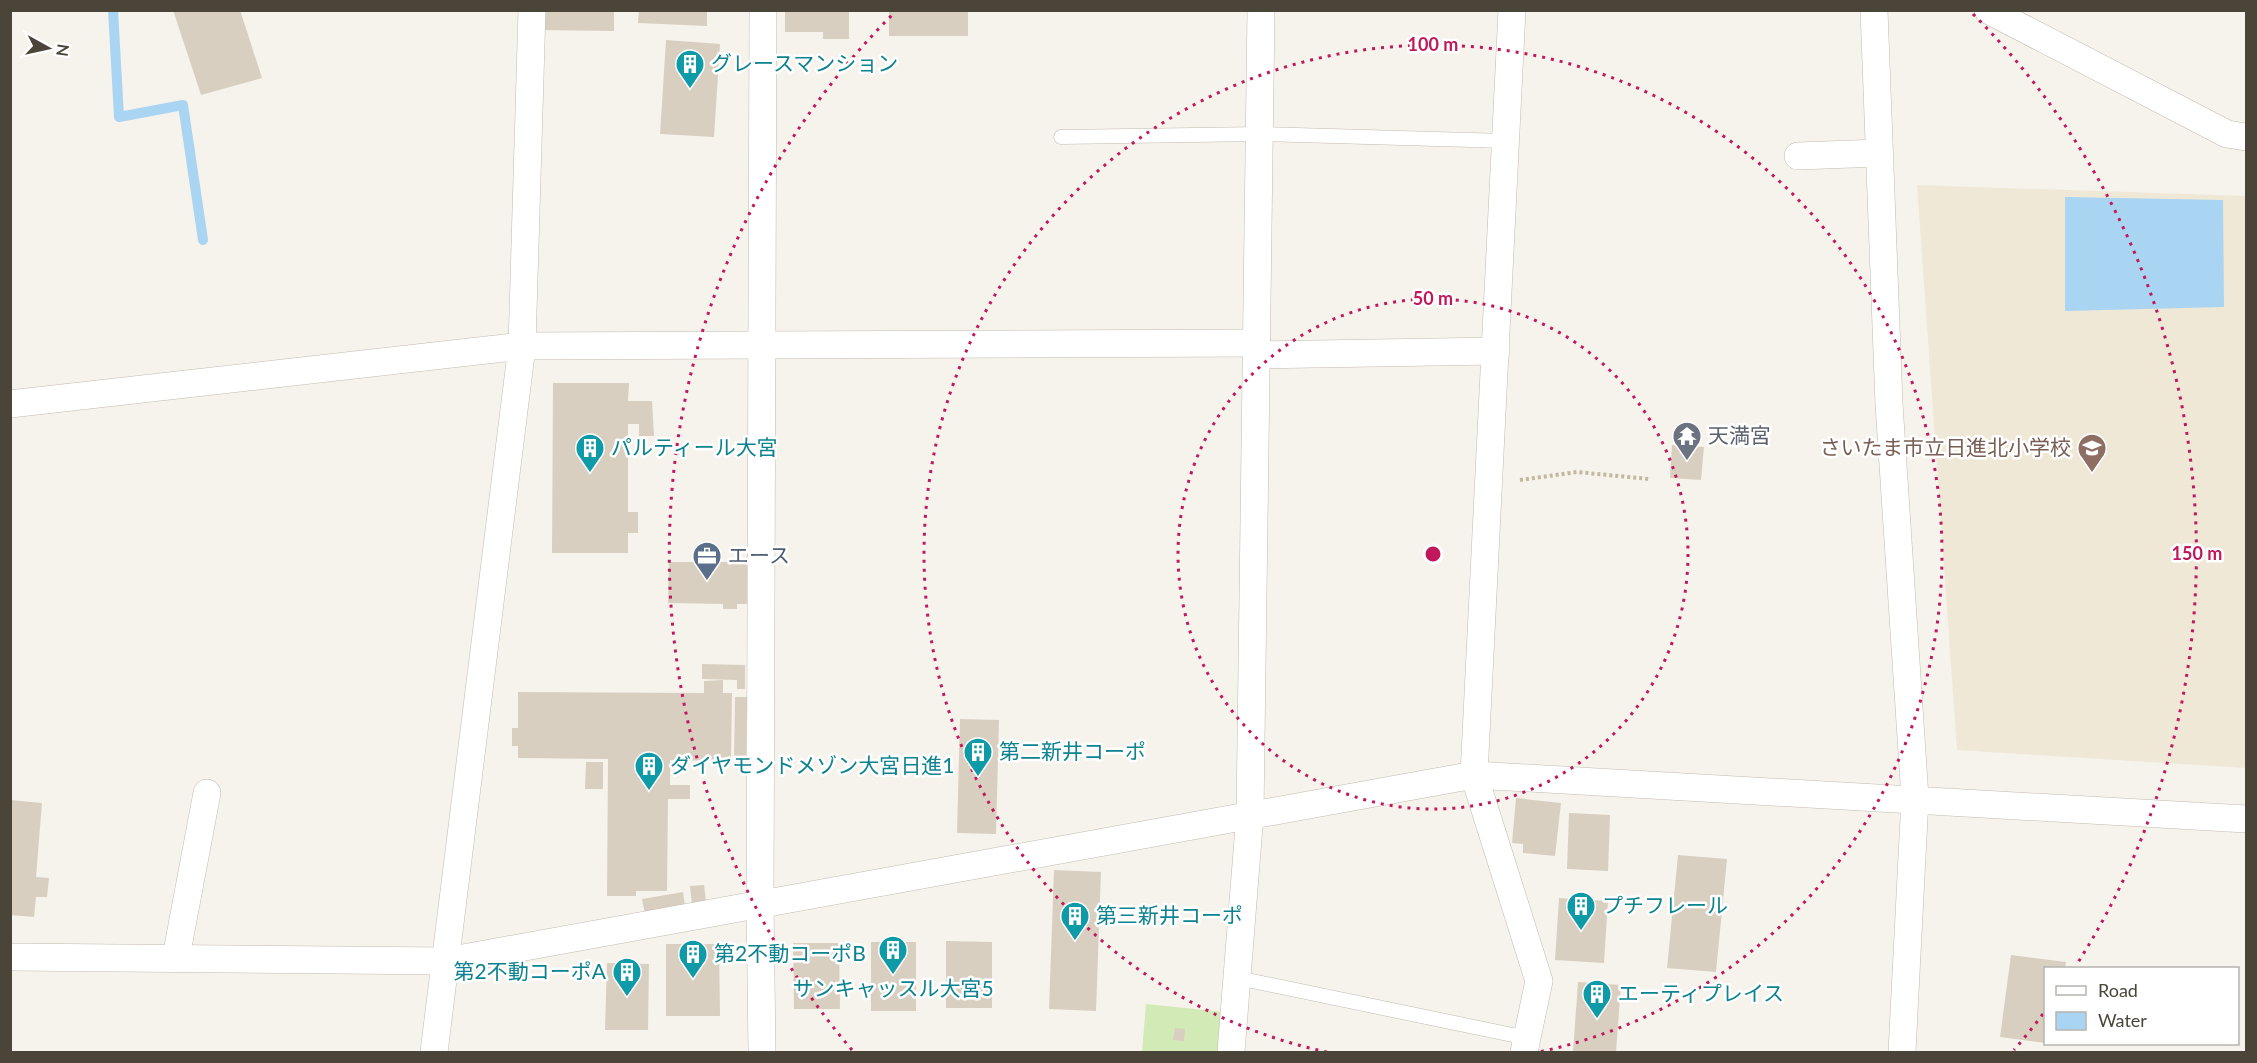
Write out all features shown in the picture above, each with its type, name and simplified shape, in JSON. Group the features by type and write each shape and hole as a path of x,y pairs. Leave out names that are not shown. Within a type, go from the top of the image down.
{"street":[{"path":"434,1053 522,346 528,69 532,10"},
{"path":"762,1053 760,903 764,345 763,10"},
{"path":"1232,1053 1250,814 1261,10"},
{"path":"1512,10 1474,775 1539,981 1525,1045"},
{"path":"1874,10 1889,404 1916,798 1902,1053"},
{"path":"1988,10 2227,134 2247,137"},
{"path":"1798,156 1879,153"},
{"path":"10,404 522,346 764,345 1496,351"},
{"path":"10,957 447,961 1474,775 1916,798 2247,819"},
{"path":"176,957 207,793"}],"lane":[{"path":"1062,136 1259,134 1506,141"},
{"path":"1238,978 1525,1045"}],"path":[{"path":"1489,483 1577,472 1649,479"}],"shaded area":[{"name":"さいたま市立日進北小学校","path":"1917,185 2246,196 2246,768 1957,750"}],"green space":[{"path":"1146,1004 1224,1012 1218,1052 1142,1052"}],"water":[{"path":"2065,197 2223,200 2224,307 2065,311"}],"building":[{"path":"173,10 240,10 262,78 201,95"},
{"path":"536,10 614,10 614,31 536,30"},
{"path":"639,10 707,10 707,26 638,23"},
{"path":"785,10 849,10 849,39 823,39 823,32 785,32"},
{"path":"889,10 968,12 968,36 889,36"},
{"name":"グレースマンション","path":"666,40 720,44 714,137 660,134"},
{"name":"パルティール大宮","path":"553,383 629,383 628,401 652,401 654,436 639,436 639,424 628,424 628,512 638,512 638,533 628,533 628,553 552,553"},
{"name":"天満宮","path":"1672,445 1704,447 1701,480 1670,478"},
{"path":"669,562 747,562 747,604 737,604 737,609 723,609 723,604 668,603"},
{"path":"702,664 745,665 745,689 737,689 737,680 702,679"},
{"name":"ダイヤモンドメゾン大宮日進1","path":"723,680 723,693 732,693 731,761 670,760 670,785 690,785 690,799 668,799 667,891 636,891 636,896 607,896 608,759 518,758 518,746 512,746 512,728 518,728 518,692 704,693 704,681"},
{"path":"735,697 747,697 746,760 734,760"},
{"name":"第二新井コーポ","path":"960,719 999,720 996,834 957,833"},
{"path":"586,762 603,762 603,789 585,789"},
{"path":"1516,798 1561,803 1555,856 1523,853 1523,844 1512,843"},
{"path":"10,800 42,803 36,877 49,878 47,897 36,897 34,917 10,915"},
{"path":"1569,813 1610,815 1608,871 1567,869"},
{"path":"1678,855 1727,859 1716,972 1667,968"},
{"name":"第三新井コーポ","path":"1054,870 1101,872 1096,1011 1049,1009"},
{"path":"704,885 706,901 692,905 690,886"},
{"path":"683,892 685,906 645,914 642,899"},
{"name":"プチフレール","path":"1559,898 1608,901 1604,963 1555,960"},
{"path":"946,941 992,942 992,1008 946,1008"},
{"name":"サンキャッスル大宮5","path":"871,942 916,942 916,1011 871,1011"},
{"path":"793,943 839,943 840,1009 794,1009"},
{"name":"第2不動コーポB","path":"666,944 719,944 720,1016 666,1016"},
{"path":"2011,955 2066,962 2065,967 2044,967 2044,1043 2000,1037"},
{"name":"第2不動コーポA","path":"607,963 649,964 648,1030 605,1030"},
{"name":"エーティプレイス","path":"1578,982 1621,985 1616,1052 1573,1052"},
{"path":"1175,1028 1185,1029 1184,1041 1173,1040"}],"waterway":[{"path":"113,10 119,117 183,105 203,240"}],"place":[{"name":"グレースマンション","path":"690,90"},
{"name":"天満宮","path":"1687,462"},
{"name":"パルティール大宮","path":"590,474"},
{"name":"さいたま市立日進北小学校","path":"2092,474"},
{"name":"エース","path":"707,582"},
{"name":"第二新井コーポ","path":"978,778"},
{"name":"ダイヤモンドメゾン大宮日進1","path":"649,792"},
{"name":"プチフレール","path":"1581,932"},
{"name":"第三新井コーポ","path":"1075,942"},
{"name":"サンキャッスル大宮5","path":"893,976"},
{"name":"第2不動コーポB","path":"693,980"},
{"name":"第2不動コーポA","path":"627,998"},
{"name":"エーティプレイス","path":"1597,1020"}]}
